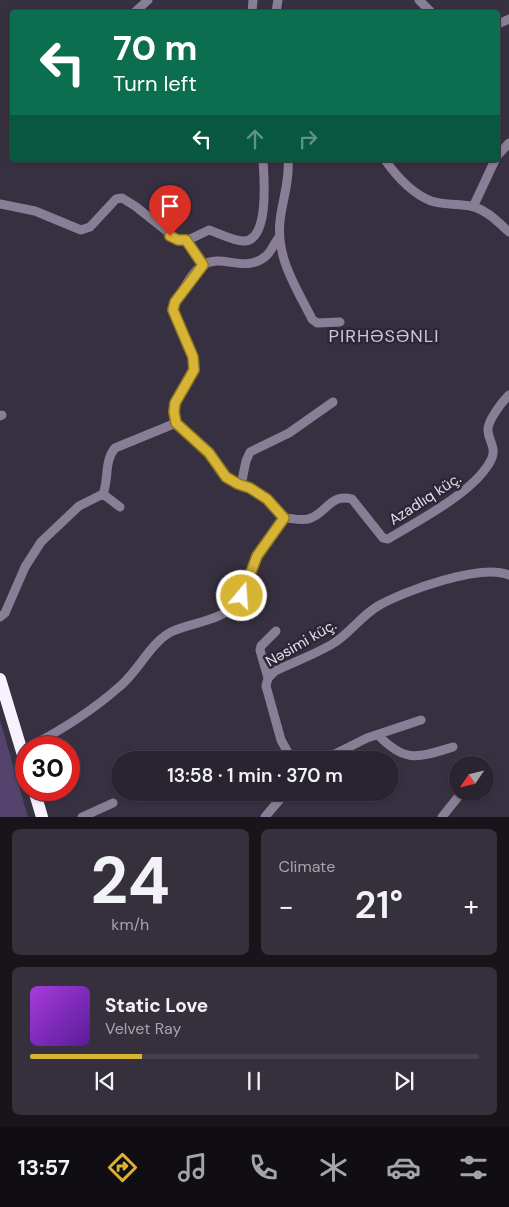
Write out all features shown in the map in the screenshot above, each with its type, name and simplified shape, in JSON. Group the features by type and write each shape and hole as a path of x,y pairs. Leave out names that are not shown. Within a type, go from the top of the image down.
{"highway":[{"path":"0,679 20,736"},
{"path":"37,801 42,817"}],"street":[{"path":"137,10 148,0"},
{"path":"419,0 428,10"},
{"path":"500,153 509,143"},
{"path":"0,204 35,211 81,230 90,227 116,199 122,198 135,206 170,236 178,240 186,240 209,230 243,242 252,238 260,226 265,198 263,162"},
{"path":"288,162 287,184 279,237 282,257 312,319 317,323 340,322"},
{"path":"386,162 413,191 432,201 472,206 497,220 509,232"},
{"path":"472,206 494,162"},
{"path":"48,736 68,725 120,687 162,638 172,632 205,622 228,611 236,604 242,596 257,556 284,518 267,499 250,488 226,477 209,453 176,423 174,412 175,403 194,370 191,349 173,310 175,302 203,265 218,260 239,265 253,262 266,256 279,237"},
{"path":"186,240 203,265"},
{"name":"Azadlıq küç.","path":"284,518 306,519 313,517 330,503 345,497 352,499 384,538 388,539 459,494 479,476 491,460 494,452 488,430 490,423 509,395"},
{"path":"242,485 246,461 250,452 289,433 334,402"},
{"path":"0,617 4,613 28,561 41,542 79,506 103,494 106,486 109,455 115,448 176,423"},
{"path":"103,494 120,507"},
{"name":"Nəsimi küç.","path":"287,751 280,740 266,686 268,678 275,671 332,644 369,612 399,596 451,578 495,572 509,575"},
{"path":"268,678 260,650 276,631"},
{"path":"343,751 378,734 421,720"},
{"path":"378,734 391,749 401,754 430,754 452,746"},
{"path":"265,817 278,801"},
{"path":"442,817 455,801"},
{"path":"82,817 113,803"}],"shaded area":[{"path":"0,720 15,772 15,801 23,801 28,817 0,817"}],"district":[{"name":"PIRHƏSƏNLI","path":"384,336"}],"route":[{"path":"170,236 178,240 186,240 203,265 175,302 173,310 191,349 194,370 175,403 176,423 209,453 226,477 250,488 267,499 284,518 257,556 242,596"}]}
